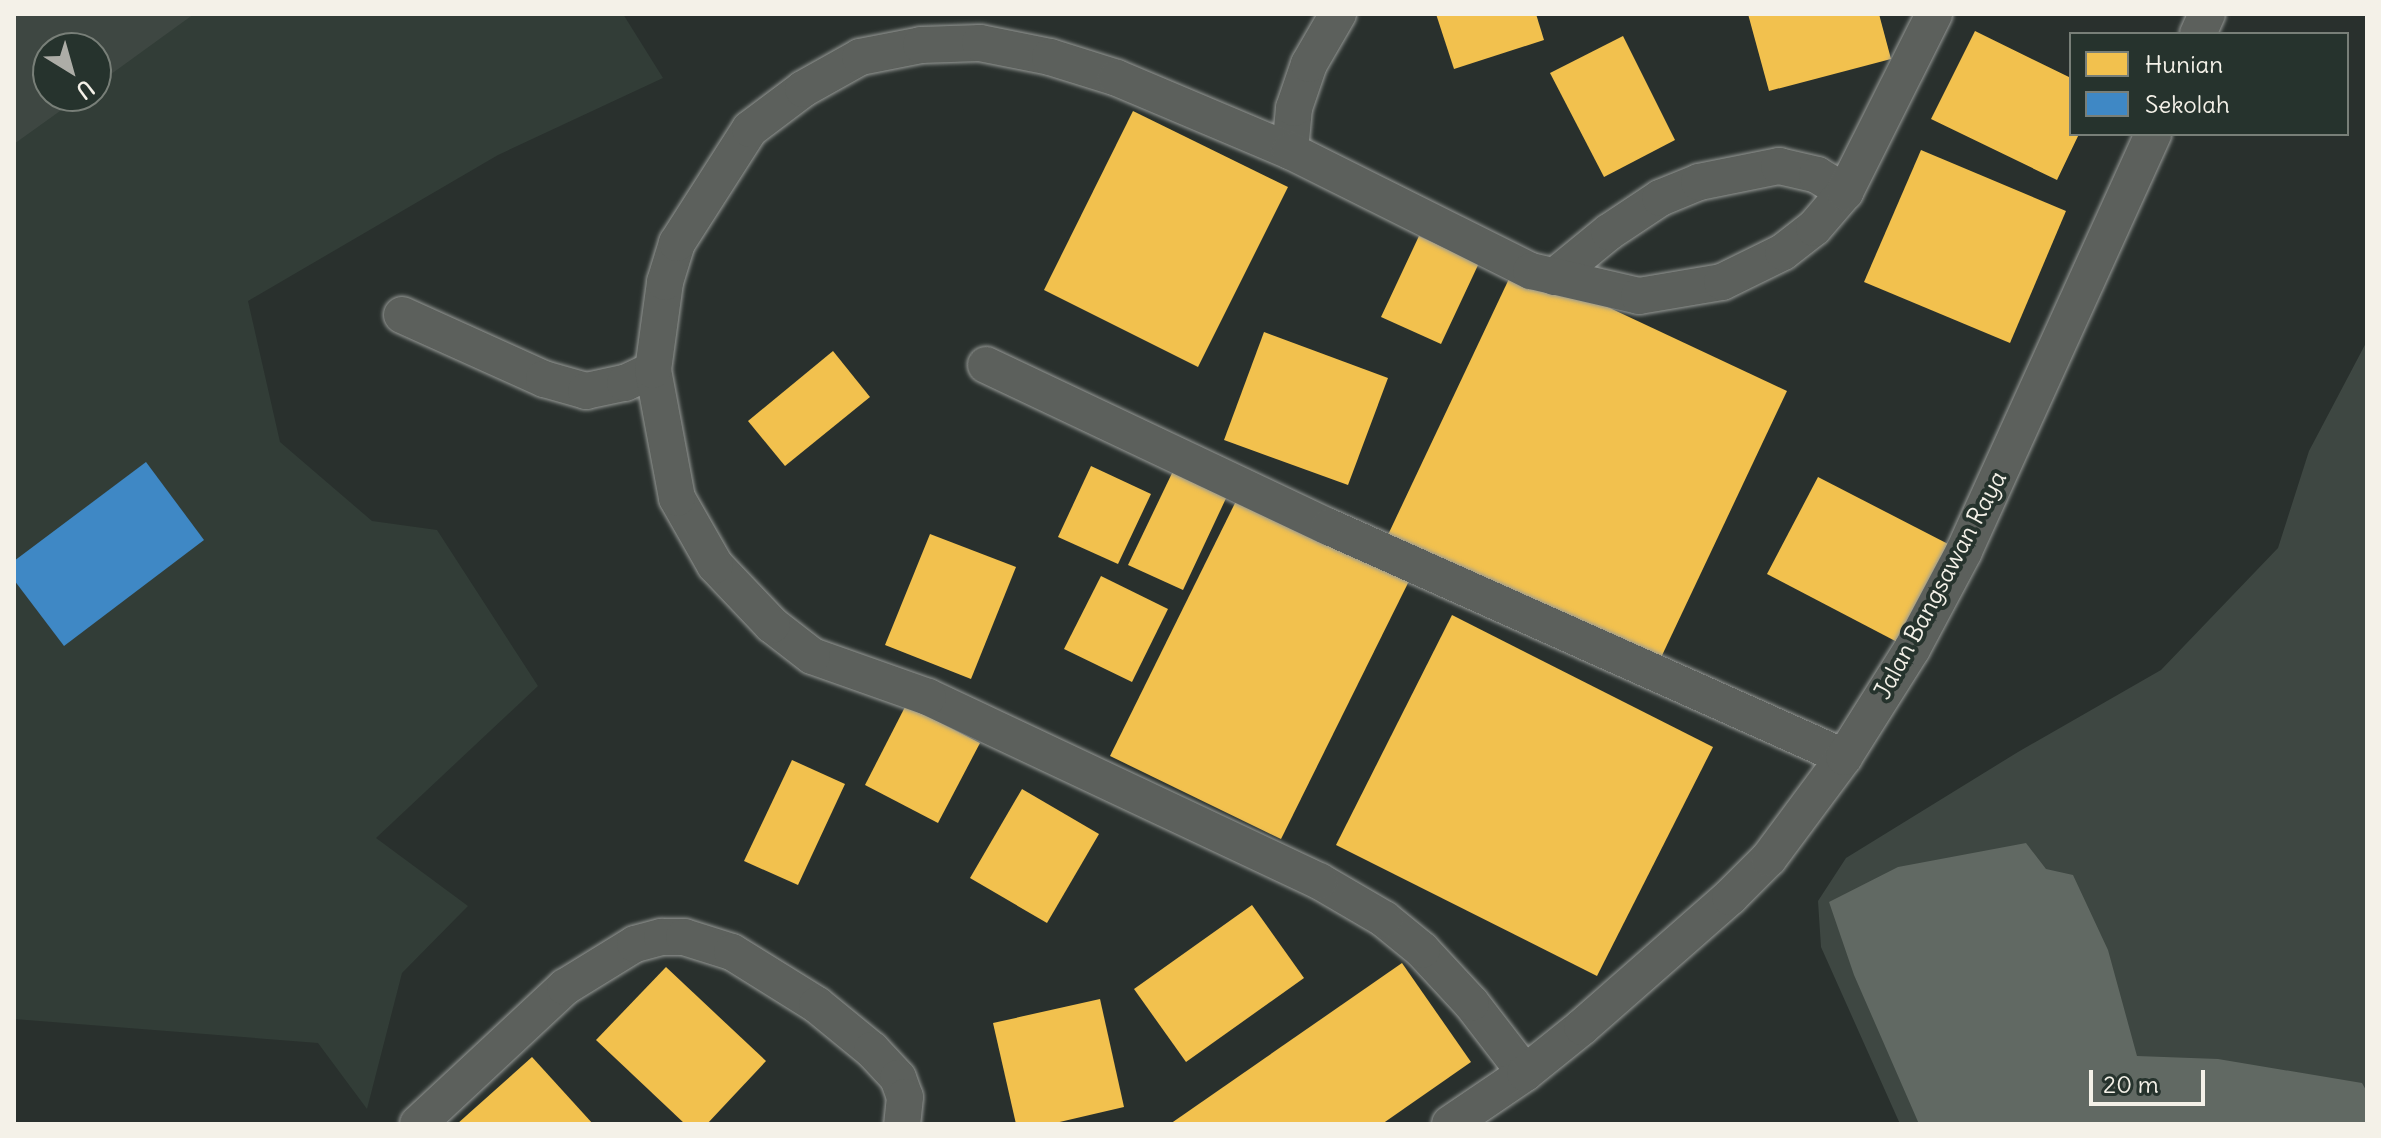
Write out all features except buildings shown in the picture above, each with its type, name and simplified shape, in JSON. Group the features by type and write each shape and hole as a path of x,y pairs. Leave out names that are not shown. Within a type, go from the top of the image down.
{"street":[{"path":"1290,151 1294,108 1309,64 1338,14"},
{"path":"1525,1073 1471,1003 1422,950 1384,919 1319,881 928,697 812,656 772,625 715,565 677,498 653,370 665,282 677,243 750,129 803,89 860,57 921,45 980,43 1050,57 1117,78 1290,151 1531,271 1639,296 1722,282 1783,252 1814,228 1845,192 1934,14"},
{"name":"Jalan Bangsawan Raya","path":"1450,1124 1525,1073 1655,966 1730,897 1769,858 1844,757 1912,649 1964,551 2152,136"},
{"path":"1554,277 1609,232 1660,198 1699,182 1779,166 1817,175 1845,192"},
{"path":"402,315 544,379 586,391 625,383 653,370"},
{"path":"986,365 1329,527 1844,757"},
{"path":"418,1124 565,987 635,944 662,937 684,937 732,952 817,1005 872,1050 898,1078 905,1097 902,1124"}],"shaded area":[{"path":"14,14 623,14 663,78 498,155 248,301 280,442 372,521 437,530 538,686 376,838 468,906 402,973 367,1109 318,1043 14,1019"},
{"path":"14,14 194,14 112,73 112,32 32,32 32,112 59,112 14,144"},
{"path":"2367,341 2367,1124 1900,1124 1821,947 1818,901 1846,858 2018,752 2161,670 2278,548 2309,451"},
{"path":"2026,843 2046,869 2073,875 2108,950 2137,1056 2218,1059 2362,1083 2367,1092 2367,1124 1919,1124 1854,975 1829,902 1898,867"}]}
